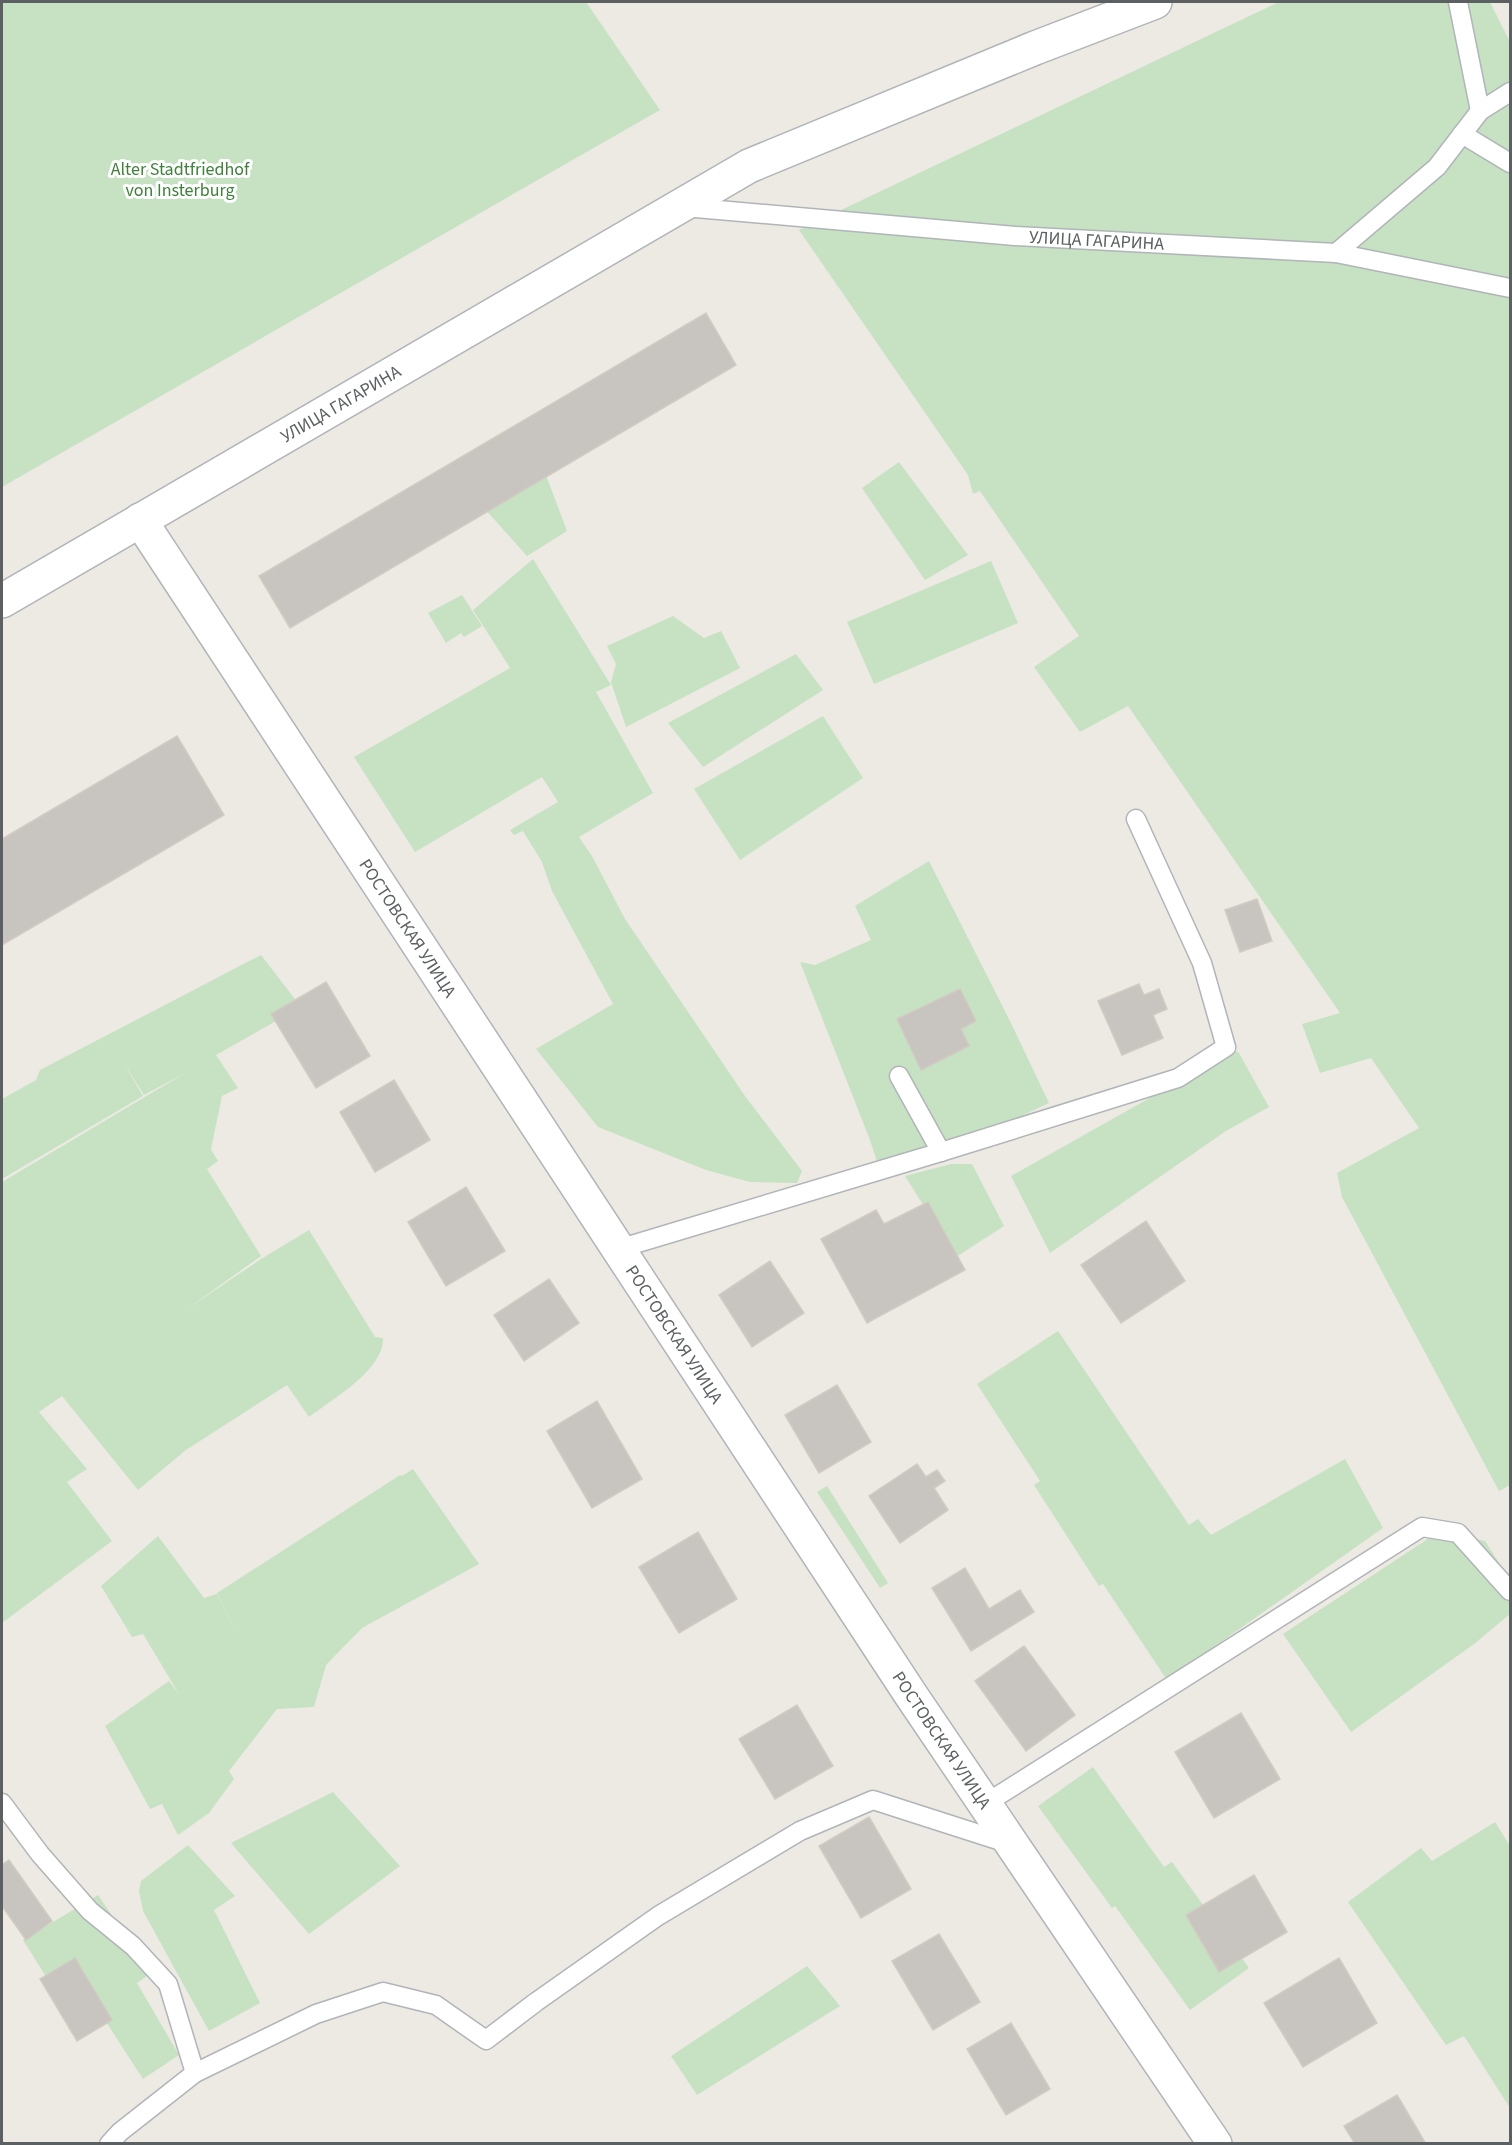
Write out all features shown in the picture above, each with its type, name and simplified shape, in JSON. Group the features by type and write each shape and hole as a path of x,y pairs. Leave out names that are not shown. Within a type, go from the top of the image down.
{"street":[{"name":"УЛИЦА ГАГАРИНА","path":"2,601 748,166 1035,48 1155,2"},
{"name":"РОСТОВСКАЯ УЛИЦА","path":"140,520 910,1695 1215,2144"}],"lane":[{"path":"1458,2 1479,111"},
{"path":"1336,253 1437,167 1479,111 1510,92"},
{"path":"1462,134 1510,163"},
{"name":"УЛИЦА ГАГАРИНА","path":"680,207 1015,236 1336,253 1510,288"},
{"path":"618,1249 1178,1078 1226,1047 1202,963 1136,819"},
{"path":"899,1076 941,1152"},
{"path":"985,1804 1422,1527 1458,1533 1510,1591"},
{"path":"109,2144 120,2132 195,2073 316,2014 383,1992 436,2005 486,2040 658,1916 800,1831 873,1800 1012,1844"},
{"path":"2,1803 40,1854 90,1911 133,1946 168,1984 195,2073"}],"green space":[{"name":"Alter Stadtfriedhof von Insterburg","path":"2,2 586,2 660,110 2,487"},
{"path":"1279,2 1490,2 1510,42 1510,1485 1499,1491 1342,1197 1337,1173 1419,1128 1371,1058 1320,1073 1302,1024 1340,1013 1128,706 1080,732 1034,667 1079,636 980,491 973,494 968,475 799,230"},
{"path":"540,459 567,531 527,556 474,497"},
{"path":"899,462 968,555 925,580 862,488"},
{"path":"533,559 611,685 596,692 653,793 579,837 592,856 625,919 745,1096 802,1171 797,1183 750,1182 706,1170 598,1127 536,1049 613,1004 552,891 542,862 523,831 514,835 510,830 558,802 542,777 415,852 354,757 510,668 473,610"},
{"path":"991,561 1018,623 874,684 847,622"},
{"path":"462,595 482,626 464,637 461,633 446,643 428,613"},
{"path":"673,616 704,638 721,631 740,668 626,727 611,682 616,664 607,646"},
{"path":"796,654 823,690 703,767 668,723"},
{"path":"823,716 863,778 740,860 694,789"},
{"path":"929,861 1049,1103 974,1138 877,1162 800,962 815,965 871,940 855,906"},
{"path":"261,955 301,1007 216,1055 238,1088 222,1096 211,1149 218,1161 207,1169 261,1256 187,1309 309,1230 375,1337 383,1338 381,1350 375,1361 355,1383 309,1417 287,1385 186,1450 138,1490 62,1396 39,1412 87,1469 67,1482 112,1541 2,1623 2,1182 185,1073 144,1095 123,1062 143,1096 2,1179 2,1099 36,1080 40,1070"},
{"path":"1235,1050 1239,1053 1269,1107 1226,1131 1050,1253 1011,1176"},
{"path":"951,1164 972,1164 1004,1226 956,1257 905,1176"},
{"path":"1058,1331 1189,1525 1198,1519 1211,1535 1345,1459 1383,1528 1167,1680 1103,1584 1099,1586 1034,1485 1040,1481 977,1384"},
{"path":"413,1469 479,1564 362,1628 326,1665 314,1707 277,1709 229,1771 234,1779 209,1813 178,1835 162,1804 150,1809 105,1726 169,1681 179,1694 143,1634 132,1637 101,1586 158,1536 204,1598 217,1594 237,1634 217,1593 400,1475"},
{"path":"827,1486 888,1583 880,1588 817,1492"},
{"path":"1440,1531 1485,1541 1510,1580 1510,1614 1474,1644 1351,1732 1283,1634"},
{"path":"1093,1767 1164,1867 1172,1862 1249,1968 1190,2010 1115,1906 1112,1908 1038,1806"},
{"path":"333,1792 400,1866 309,1934 231,1843"},
{"path":"1495,1822 1510,1846 1510,2108 1464,2036 1446,2045 1348,1902 1421,1848 1432,1861"},
{"path":"188,1845 235,1896 214,1910 260,2003 209,2031 143,1911 139,1891 141,1881"},
{"path":"98,1895 151,1973 137,1983 179,2055 143,2079 101,2014 77,2026 23,1940"},
{"path":"807,1966 840,2006 697,2095 671,2056"}],"building":[{"path":"706,313 736,365 290,628 259,576"},
{"path":"177,736 224,815 2,945 2,839"},
{"path":"1257,899 1272,941 1240,952 1225,910"},
{"path":"326,982 370,1056 316,1088 271,1014"},
{"path":"1139,984 1144,995 1159,989 1167,1009 1153,1015 1163,1038 1122,1055 1098,1001"},
{"path":"960,989 976,1021 961,1029 969,1046 921,1070 897,1019"},
{"path":"394,1080 430,1140 375,1172 340,1112"},
{"path":"466,1187 505,1251 446,1286 408,1222"},
{"path":"928,1202 965,1270 867,1323 821,1239 876,1210 884,1224"},
{"path":"1146,1221 1185,1281 1121,1323 1081,1265"},
{"path":"770,1261 804,1313 752,1347 719,1295"},
{"path":"549,1279 579,1323 524,1361 494,1315"},
{"path":"837,1385 871,1442 819,1473 785,1415"},
{"path":"597,1401 642,1479 592,1508 547,1431"},
{"path":"917,1464 926,1477 937,1470 945,1481 934,1488 948,1510 900,1543 869,1496"},
{"path":"698,1532 737,1599 679,1633 639,1567"},
{"path":"965,1568 989,1609 1020,1590 1034,1612 971,1651 932,1588"},
{"path":"1024,1646 1075,1715 1026,1751 975,1681"},
{"path":"797,1705 833,1766 775,1799 739,1739"},
{"path":"1241,1713 1280,1779 1214,1818 1175,1752"},
{"path":"869,1817 911,1889 861,1918 819,1846"},
{"path":"9,1860 52,1921 26,1940 2,1906 2,1865"},
{"path":"1254,1875 1287,1932 1219,1972 1186,1915"},
{"path":"939,1934 980,2002 933,2030 892,1961"},
{"path":"75,1958 112,2020 77,2041 40,1979"},
{"path":"1339,1958 1377,2023 1303,2067 1264,2003"},
{"path":"1011,2023 1050,2089 1006,2115 967,2049"},
{"path":"1397,2095 1426,2144 1355,2144 1344,2126"}]}
